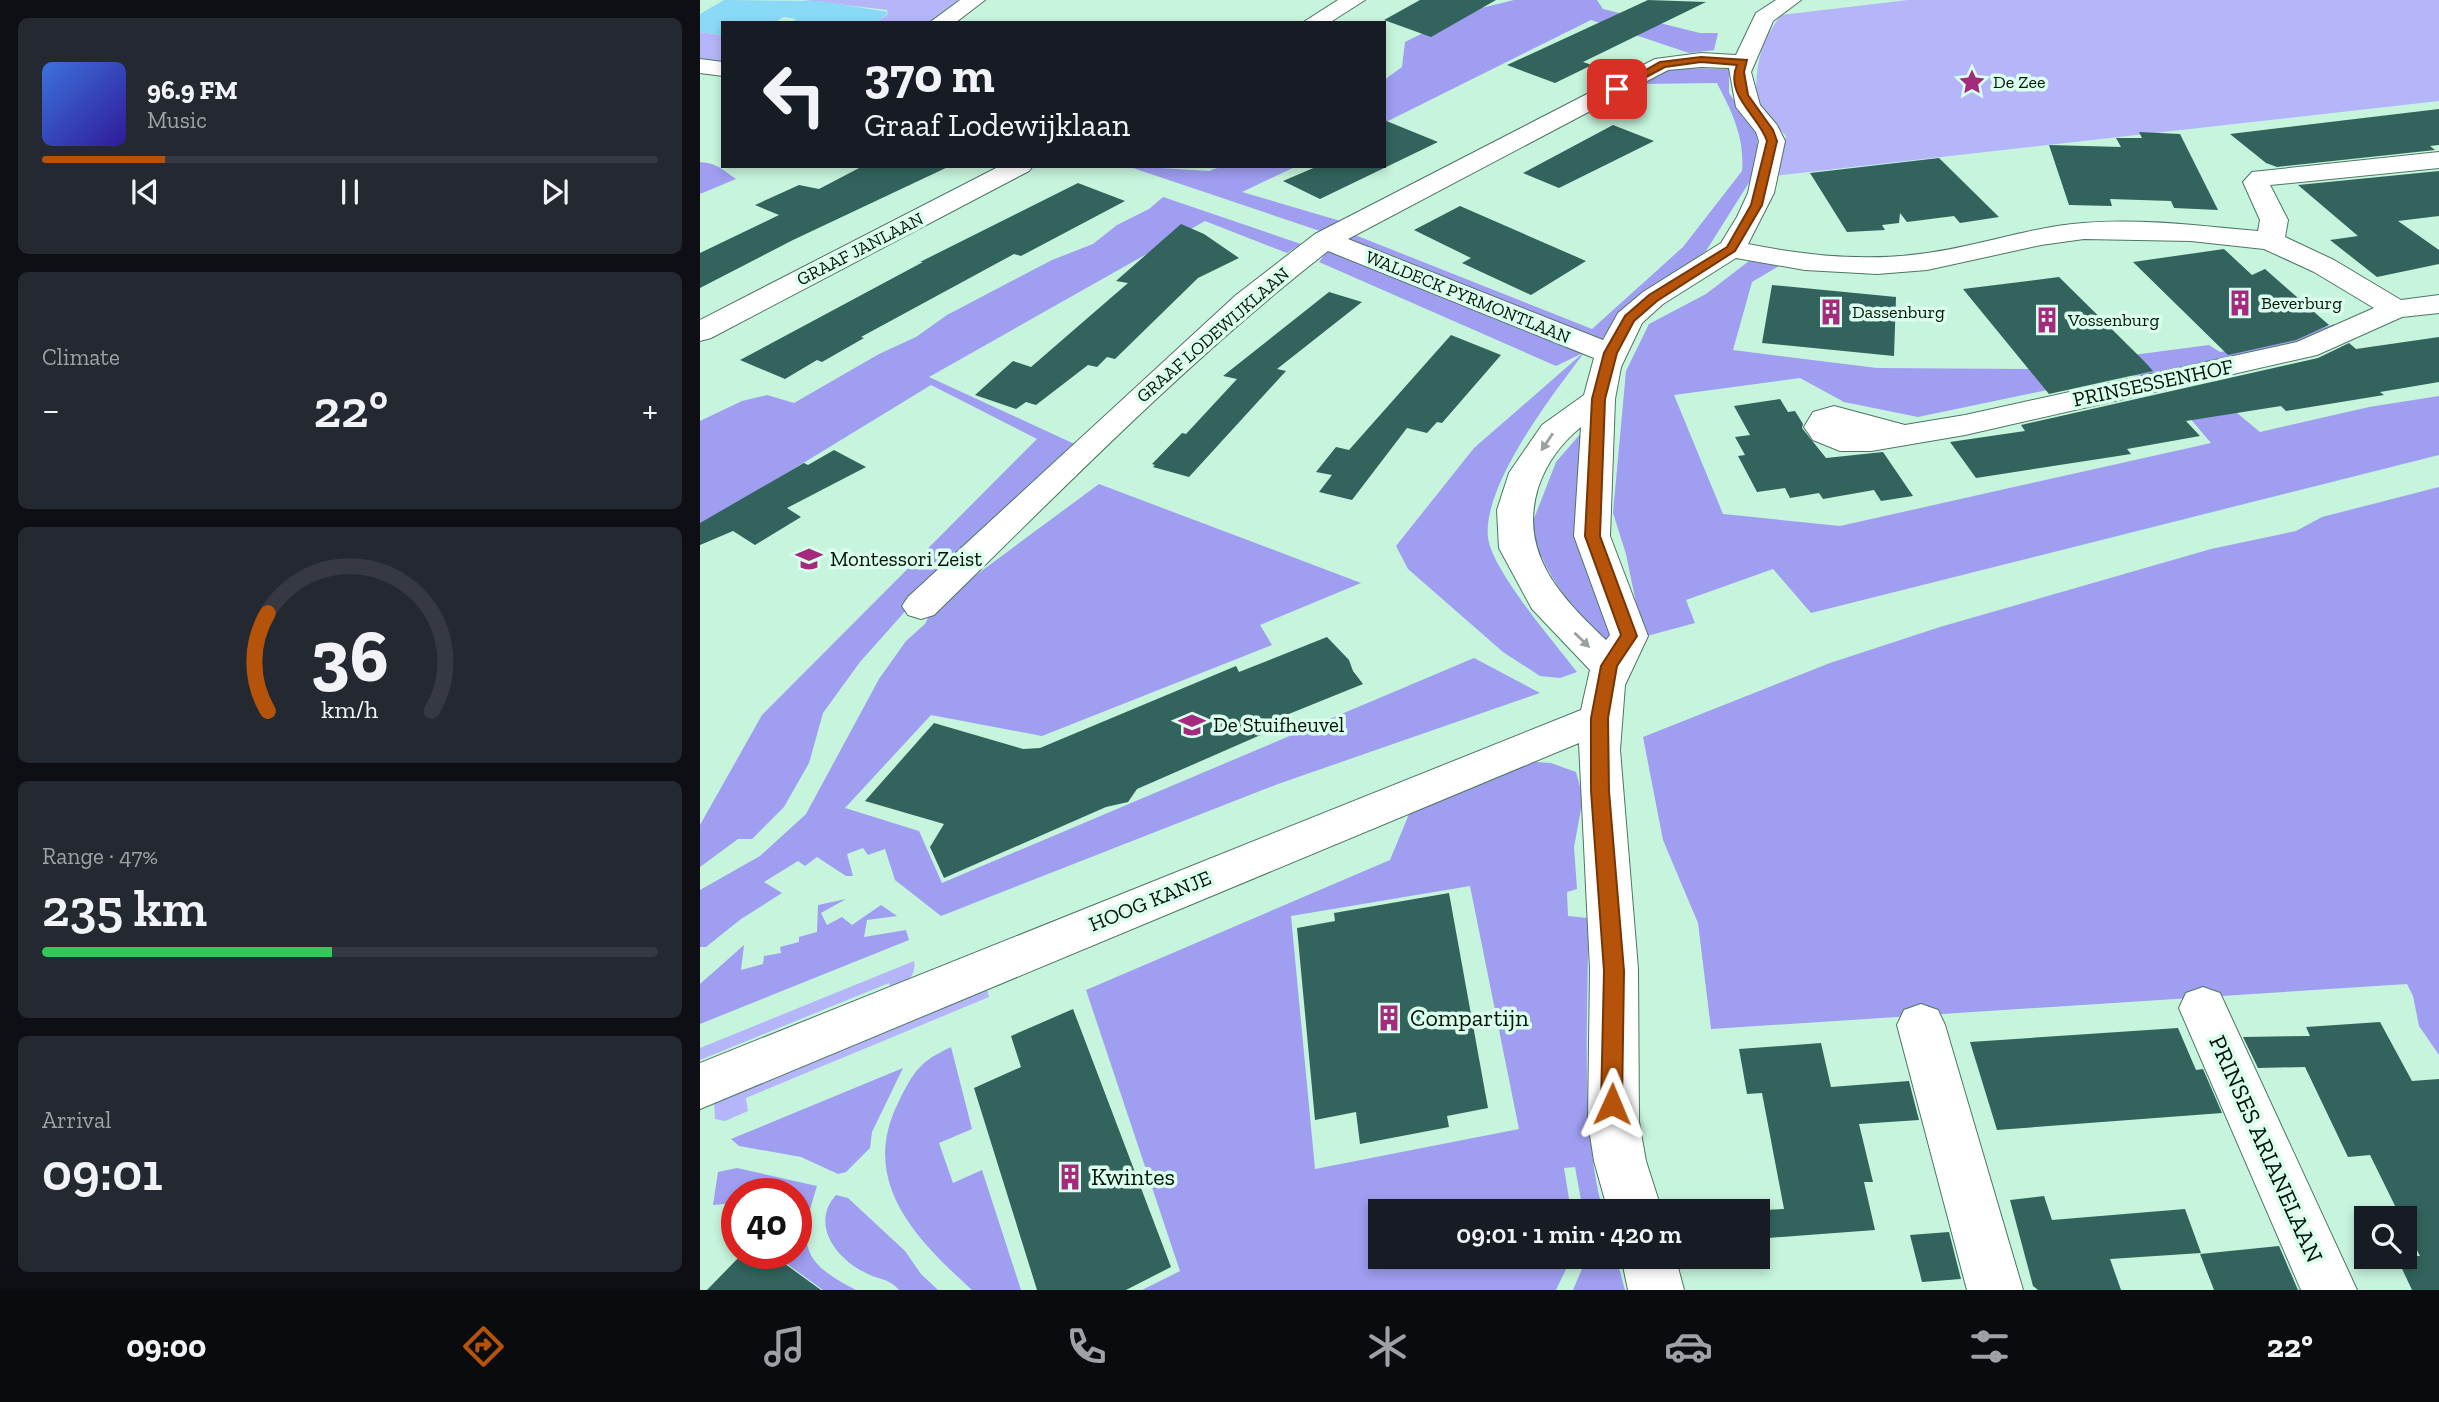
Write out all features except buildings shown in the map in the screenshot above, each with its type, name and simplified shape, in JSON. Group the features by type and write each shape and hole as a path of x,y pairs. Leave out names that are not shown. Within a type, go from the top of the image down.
{"street":[{"path":"943,21 974,0"},
{"path":"1317,21 1354,0"},
{"path":"1746,0 1786,3"},
{"path":"1631,1199 1616,1146 1612,1104 1614,971 1600,791 1600,718 1609,666 1629,636 1592,536 1599,399 1610,353 1629,319 1653,298 1731,249 1757,205 1772,141 1768,130 1748,107 1739,72 1764,18 1786,3"},
{"name":"GRAAF LODEWIJKLAAN","path":"921,606 1079,454 1246,301 1325,240 1663,64 1701,60 1743,62"},
{"path":"700,66 721,69"},
{"path":"2270,241 2274,220 2258,179 2439,160"},
{"name":"GRAAF JANLAAN","path":"700,332 1016,168"},
{"path":"1731,249 1825,266 1875,267 1927,261 2058,234 2154,230 2270,241 2324,266 2396,309"},
{"name":"WALDECK PYRMONTLAAN","path":"1325,240 1610,353"},
{"name":"PRINSESSENHOF","path":"1903,435 1965,425 2294,352 2396,309 2439,304"},
{"path":"1599,399 1554,432 1526,473 1514,510 1517,548 1550,609 1609,666"},
{"name":"HOOG KANJE","path":"700,1086 1600,718"},
{"name":"PRINSES ARIANELAAN","path":"2203,1008 2329,1290"},
{"path":"1921,1025 1995,1290"},
{"path":"1651,1269 1656,1290"}],"shaded area":[{"path":"724,0 819,1 889,12 878,21 794,21 796,19 784,17 777,21 721,21 721,35 700,32 700,14"},
{"path":"803,0 957,0 958,4 932,21 878,21 888,14 887,10"},
{"path":"1514,0 1597,0 1603,9 1700,33 1718,33 1714,50 1689,53 1591,20 1386,122 1386,79 1402,67 1405,42 1465,12"},
{"path":"1908,0 2439,0 2439,101 1773,176 1786,136 1756,103 1757,78 1763,47 1781,15"},
{"path":"700,32 721,35 721,62 700,59"},
{"path":"1672,68 1729,69 1729,93 1758,136 1755,173 1706,251 1620,312 1602,339 1347,239 1355,235 1592,329 1683,247 1742,171 1739,136 1717,83 1639,84"},
{"path":"700,162 715,165 736,179 700,194"},
{"path":"1133,168 1209,171 1217,168 1293,168 1242,192 1344,222 1323,232"},
{"path":"1163,197 1301,244 1287,253 1205,221 929,377 1081,447 933,580 860,662 823,713 809,763 784,807 752,839 738,839 700,867 700,825 762,715 1037,439 931,385 700,526 700,421 742,401 767,395 794,403 879,354 916,337 947,315 1052,260 1093,244 1117,225 1149,209"},
{"path":"1329,249 1586,350 1540,414 1508,466 1489,516 1488,538 1492,552 1513,588 1577,672 1560,678 1540,676 1503,652 1408,569 1396,546 1474,448 1583,353 1556,366 1319,262"},
{"path":"1749,261 1779,266 1752,282 1733,350 1877,368 2026,369 2209,345 2220,352 2281,342 2334,324 2339,331 2273,350 2161,375 2115,376 1918,417 1844,402 1800,378 1674,395 1723,514 1840,526 2211,443 2172,397 2208,389 2260,432 2369,407 2439,396 2439,455 1811,613 1773,569 1686,600 1695,623 1643,637 1626,554 1613,513 1626,371 1649,324 1706,294"},
{"path":"1582,432 1612,636 1606,643 1581,617 1561,590 1544,562 1530,529 1556,462"},
{"path":"1099,484 1361,583 1260,625 1272,645 1042,736 931,715 845,808 919,831 942,883 1474,658 1540,693 1278,784 941,916 895,880 885,849 868,855 863,848 847,854 853,876 846,876 817,857 805,866 798,861 764,882 782,893 741,919 706,947 700,947 700,890 760,856 806,814 879,679 906,641 925,624 934,606"},
{"path":"2439,487 2439,1055 2419,1026 2413,996 2407,984 1711,1029 1698,923 1663,840 1643,737 1830,663 1940,627 2211,549 2296,531 2322,517"},
{"path":"1522,761 1551,763 1576,772 1583,798 1574,847 1577,889 1567,892 1568,916 1588,918 1588,1104 1601,1199 1581,1199 1575,1167 1564,1168 1569,1199 1368,1199 1368,1269 1566,1269 1556,1290 1142,1290 1180,1271 1086,990 1390,860 1414,802","holes":["1470,886 1519,1129 1315,1169 1291,916"]},
{"path":"846,899 821,913 827,925 842,917 852,925 881,905 897,916 867,920 864,937 906,930 909,940 700,1024 700,984 744,945 741,970 763,964 764,956 781,953 780,947 799,942 799,937 817,932 818,905"},
{"path":"914,961 912,976 893,993 889,983 700,1060 700,1048"},
{"path":"984,978 989,997 746,1098 748,1111 725,1121 715,1119 714,1102"},
{"path":"951,1047 972,1129 939,1143 953,1183 982,1170 1021,1290 972,1290 931,1250 914,1229 899,1207 890,1183 885,1158 888,1132 898,1103 918,1069"},
{"path":"903,1068 872,1132 870,1148 846,1172 838,1174 801,1157 739,1146 731,1139"},
{"path":"737,1168 781,1178 721,1178 721,1204 713,1205 718,1172"},
{"path":"812,1185 817,1186 812,1203"},
{"path":"836,1195 848,1198 905,1251 921,1274 938,1290 899,1290 845,1259 836,1250 826,1229 829,1206"},
{"path":"812,1256 823,1270 856,1290 823,1290 794,1269 812,1269"},
{"path":"1582,1269 1619,1269 1625,1290 1573,1290"}],"place":[{"name":"De Zee","path":"1972,82"},
{"name":"Beverburg","path":"2240,303"},
{"name":"Dassenburg","path":"1831,312"},
{"name":"Vossenburg","path":"2047,320"},
{"name":"Montessori Zeist","path":"809,559"},
{"name":"De Stuifheuvel","path":"1192,725"},
{"name":"Compartijn","path":"1389,1018"},
{"name":"Kwintes","path":"1070,1177"}],"route":[{"path":"1612,1104 1614,971 1600,791 1600,718 1609,666 1629,636 1592,536 1599,399 1610,353 1629,319 1653,298 1731,249 1757,205 1772,141 1768,130 1748,107 1740,82 1739,72 1743,62 1689,60 1663,64 1617,89"}]}
